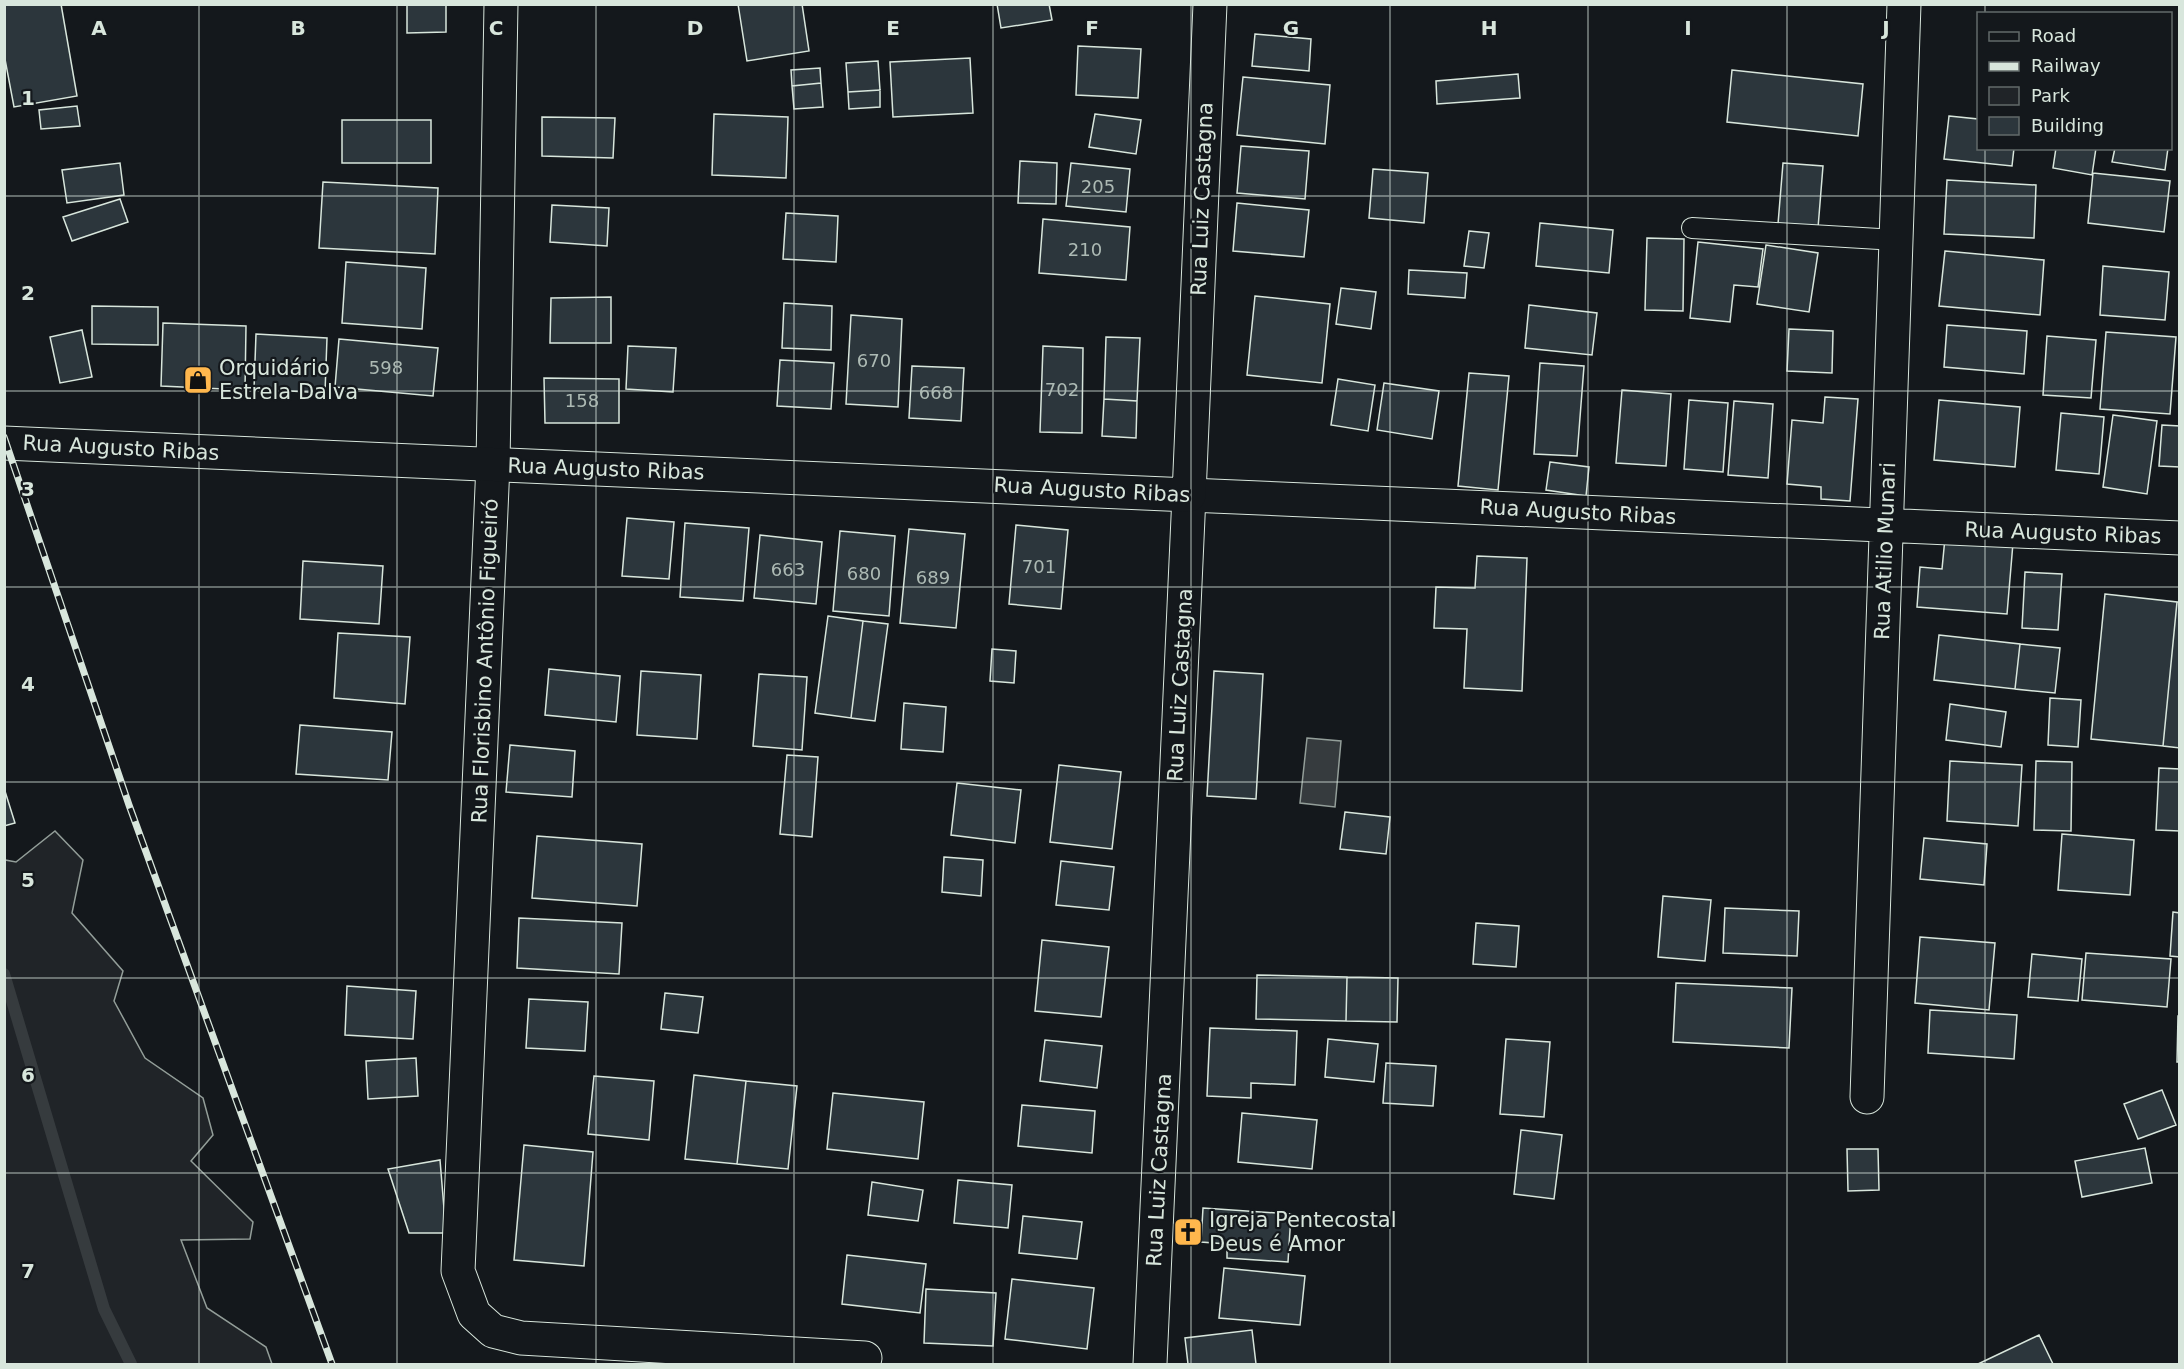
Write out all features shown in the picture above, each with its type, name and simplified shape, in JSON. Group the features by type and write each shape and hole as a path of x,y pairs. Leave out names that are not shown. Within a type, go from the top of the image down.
{"street":[{"name":"Rua Florisbino Antônio Figueiró","path":"501,4 494,464 458,1271 474,1314 493,1331 521,1338 865,1358"},
{"name":"Rua Luiz Castagna","path":"1150,1365 1210,4"},
{"name":"Rua Atilio Munari","path":"1867,1097 1904,4"},
{"name":"Rua Augusto Ribas","path":"4,443 2180,538"}],"lane":[{"path":"1692,228 1896,240"}],"green space":[{"path":"55,831 83,860 72,913 123,971 114,1001 145,1058 203,1098 213,1135 191,1161 253,1222 250,1239 181,1240 207,1308 266,1347 272,1364 5,1364 5,860 16,862"}],"shaded area":[{"path":"1307,738 1341,741 1335,807 1300,803"}],"building":[{"path":"4,4 61,4 77,96 14,107 4,54"},
{"path":"407,4 446,4 446,32 407,33"},
{"path":"738,4 802,4 809,51 747,61"},
{"path":"997,4 1049,4 1052,20 1001,28"},
{"path":"1255,34 1311,39 1309,71 1252,66"},
{"path":"1078,46 1141,49 1138,98 1076,95"},
{"path":"970,58 973,113 893,117 890,62"},
{"path":"878,61 880,90 848,92 846,63"},
{"path":"820,68 821,83 792,86 791,70"},
{"path":"1732,70 1863,84 1858,136 1727,122"},
{"path":"1518,74 1520,98 1437,104 1436,81"},
{"path":"1243,77 1330,85 1325,144 1237,135"},
{"path":"821,83 823,107 794,109 792,86"},
{"path":"880,90 880,107 849,109 848,92"},
{"path":"77,106 80,126 41,129 39,110"},
{"path":"714,114 788,117 786,178 712,175"},
{"path":"1095,114 1141,120 1136,154 1089,147"},
{"path":"1949,116 1977,119 1977,150 2014,150 2012,166 1944,159"},
{"path":"542,117 615,118 613,158 542,156"},
{"path":"342,120 431,120 431,163 342,163"},
{"path":"1241,146 1309,151 1305,199 1237,193"},
{"path":"2056,150 2096,150 2092,175 2053,168"},
{"path":"2115,150 2168,150 2165,170 2112,162"},
{"path":"1020,161 1057,163 1056,204 1018,203"},
{"path":"120,163 124,195 67,203 62,170"},
{"path":"1071,163 1130,169 1126,212 1066,206"},
{"path":"1783,163 1823,166 1818,228 1778,224"},
{"path":"1373,169 1428,173 1424,223 1369,218"},
{"path":"2093,173 2170,181 2164,232 2088,223"},
{"path":"1947,180 2036,185 2034,238 1944,234"},
{"path":"323,182 438,188 435,254 319,248"},
{"path":"120,199 128,222 72,241 63,217"},
{"path":"1237,203 1309,210 1304,257 1233,251"},
{"path":"552,205 609,208 607,246 550,242"},
{"path":"786,213 838,216 836,262 783,259"},
{"path":"1043,219 1130,227 1126,280 1039,273"},
{"path":"1540,223 1613,230 1609,273 1536,266"},
{"path":"1469,231 1489,233 1484,268 1464,266"},
{"path":"1647,238 1684,239 1683,311 1645,310"},
{"path":"1698,242 1763,249 1758,287 1734,285 1730,322 1690,318"},
{"path":"1766,245 1818,253 1809,312 1757,304"},
{"path":"1945,251 2044,260 2040,315 1939,306"},
{"path":"346,262 426,268 422,329 342,323"},
{"path":"2103,266 2169,272 2165,320 2100,315"},
{"path":"1409,270 1467,273 1465,298 1408,294"},
{"path":"1341,288 1376,292 1371,329 1336,324"},
{"path":"1255,296 1330,304 1322,383 1247,375"},
{"path":"611,297 611,343 550,343 551,298"},
{"path":"784,303 832,306 831,350 782,348"},
{"path":"1529,305 1597,313 1592,355 1525,348"},
{"path":"92,306 158,307 158,345 92,344"},
{"path":"851,315 902,319 898,407 846,404"},
{"path":"163,323 246,326 245,390 161,386"},
{"path":"1947,325 2027,331 2024,374 1944,367"},
{"path":"1789,329 1833,331 1832,373 1787,371"},
{"path":"82,330 92,377 60,383 50,337"},
{"path":"2106,332 2176,337 2170,414 2100,409"},
{"path":"256,334 327,338 325,393 254,389"},
{"path":"2047,336 2096,340 2091,398 2043,395"},
{"path":"1106,337 1140,338 1137,401 1104,399"},
{"path":"339,339 438,348 433,396 335,387"},
{"path":"628,346 676,348 673,392 626,389"},
{"path":"1043,346 1083,348 1082,433 1040,432"},
{"path":"780,360 834,363 831,409 777,406"},
{"path":"1540,363 1584,366 1577,456 1534,454"},
{"path":"912,366 964,368 961,421 909,418"},
{"path":"1469,373 1509,376 1498,490 1458,486"},
{"path":"544,378 619,379 619,423 545,423"},
{"path":"1338,379 1375,385 1368,431 1331,425"},
{"path":"1384,383 1439,391 1432,439 1377,430"},
{"path":"1622,390 1671,394 1666,466 1616,463"},
{"path":"1825,397 1858,399 1850,501 1821,499 1821,487 1787,484 1792,420 1823,423"},
{"path":"1104,399 1137,401 1136,438 1102,436"},
{"path":"1689,400 1728,403 1723,472 1684,469"},
{"path":"1939,400 2020,407 2015,467 1934,460"},
{"path":"1734,401 1773,404 1768,478 1728,475"},
{"path":"2061,413 2104,417 2099,474 2056,470"},
{"path":"2113,415 2157,421 2147,494 2103,487"},
{"path":"2162,425 2180,426 2180,467 2159,466"},
{"path":"1550,462 1589,467 1586,496 1546,490"},
{"path":"627,518 674,522 669,579 622,576"},
{"path":"685,523 749,528 743,601 680,597"},
{"path":"1016,525 1068,530 1061,609 1009,604"},
{"path":"909,529 965,534 956,628 900,623"},
{"path":"840,531 895,536 889,616 833,611"},
{"path":"760,535 822,542 816,604 754,598"},
{"path":"1945,538 2013,543 2007,614 1917,607 1920,567 1942,569"},
{"path":"1477,556 1527,558 1522,691 1464,688 1467,629 1434,628 1436,587 1475,588"},
{"path":"303,561 383,566 379,624 300,619"},
{"path":"2025,572 2062,574 2058,630 2022,628"},
{"path":"2105,594 2177,602 2163,746 2091,739"},
{"path":"2177,602 2180,602 2180,748 2163,746"},
{"path":"828,616 863,621 851,718 815,713"},
{"path":"863,621 888,624 875,721 851,718"},
{"path":"338,633 410,637 405,704 334,698"},
{"path":"1939,635 2020,644 2015,689 1934,680"},
{"path":"2020,644 2060,648 2055,693 2015,689"},
{"path":"992,649 1016,651 1014,683 990,681"},
{"path":"549,669 620,676 616,722 545,715"},
{"path":"641,671 701,675 697,739 637,735"},
{"path":"1214,671 1263,674 1256,799 1207,796"},
{"path":"759,674 807,677 802,750 753,746"},
{"path":"2050,698 2081,700 2078,747 2048,745"},
{"path":"904,703 946,707 943,752 901,749"},
{"path":"1950,704 2006,712 2001,747 1946,740"},
{"path":"300,725 392,732 388,780 296,774"},
{"path":"510,745 575,751 572,797 506,792"},
{"path":"787,755 818,757 812,837 780,834"},
{"path":"1950,761 2022,765 2018,826 1947,821"},
{"path":"2036,761 2072,762 2071,831 2034,830"},
{"path":"1059,765 1121,772 1112,849 1050,842"},
{"path":"2159,768 2180,769 2180,831 2156,830"},
{"path":"957,783 1021,790 1015,843 951,835"},
{"path":"4,788 15,823 4,826"},
{"path":"1345,812 1390,817 1386,854 1340,849"},
{"path":"2062,834 2134,840 2130,895 2058,890"},
{"path":"537,836 642,844 637,906 532,898"},
{"path":"1924,838 1987,844 1984,885 1920,879"},
{"path":"944,857 983,860 981,896 942,892"},
{"path":"1061,861 1114,867 1109,910 1056,905"},
{"path":"1663,896 1711,900 1705,961 1658,957"},
{"path":"1725,908 1799,911 1797,956 1723,953"},
{"path":"2173,912 2180,913 2180,957 2170,956"},
{"path":"519,918 622,923 619,974 517,968"},
{"path":"1476,923 1519,926 1516,967 1473,964"},
{"path":"1920,937 1995,943 1989,1010 1915,1003"},
{"path":"1042,940 1109,947 1101,1017 1035,1011"},
{"path":"2086,953 2171,959 2167,1007 2082,1000"},
{"path":"2032,954 2082,959 2078,1001 2028,997"},
{"path":"1257,975 1347,977 1346,1021 1256,1019"},
{"path":"1347,977 1398,978 1397,1022 1346,1021"},
{"path":"1676,983 1792,988 1789,1048 1673,1042"},
{"path":"347,986 416,991 413,1039 345,1035"},
{"path":"665,993 703,997 698,1033 661,1029"},
{"path":"529,999 588,1002 585,1051 526,1048"},
{"path":"1930,1010 2017,1015 2014,1059 1928,1053"},
{"path":"2178,1016 2180,1016 2180,1062 2177,1062"},
{"path":"1210,1028 1297,1031 1295,1085 1251,1083 1251,1098 1207,1096"},
{"path":"1328,1039 1378,1044 1374,1082 1325,1077"},
{"path":"1506,1039 1550,1042 1544,1117 1500,1114"},
{"path":"1045,1040 1102,1046 1097,1088 1040,1081"},
{"path":"416,1058 418,1096 368,1099 366,1061"},
{"path":"1386,1063 1436,1066 1433,1106 1383,1103"},
{"path":"694,1075 746,1081 737,1164 685,1159"},
{"path":"594,1076 654,1081 649,1140 588,1134"},
{"path":"746,1081 797,1086 788,1169 737,1164"},
{"path":"2162,1090 2176,1125 2138,1139 2124,1104"},
{"path":"833,1093 924,1102 918,1159 827,1149"},
{"path":"1022,1105 1095,1111 1092,1153 1018,1146"},
{"path":"1242,1113 1317,1120 1312,1169 1238,1162"},
{"path":"1521,1130 1562,1135 1554,1199 1514,1194"},
{"path":"524,1145 593,1152 584,1266 514,1260"},
{"path":"2145,1148 2152,1183 2082,1197 2075,1161"},
{"path":"1847,1149 1878,1149 1879,1190 1848,1191"},
{"path":"440,1160 446,1233 409,1233 388,1169"},
{"path":"958,1180 1012,1185 1008,1228 954,1223"},
{"path":"872,1182 923,1190 918,1221 868,1215"},
{"path":"1203,1208 1291,1214 1288,1262 1227,1258 1227,1244 1201,1242"},
{"path":"1023,1216 1082,1222 1077,1259 1019,1253"},
{"path":"847,1255 926,1264 920,1313 842,1304"},
{"path":"1224,1268 1305,1276 1300,1325 1219,1318"},
{"path":"1012,1279 1094,1288 1087,1349 1005,1339"},
{"path":"926,1289 996,1293 993,1346 924,1343"},
{"path":"1252,1330 1256,1364 1188,1364 1185,1338"},
{"path":"2039,1335 2053,1364 1978,1364"}],"waterway":[{"path":"4,974 104,1309 131,1364"}],"railway":[{"path":"4,437 129,805 332,1364"}],"place":[{"name":"Orquidário Estrela Dalva","path":"198,380"},
{"name":"Igreja Pentecostal Deus é Amor","path":"1188,1232"}]}
